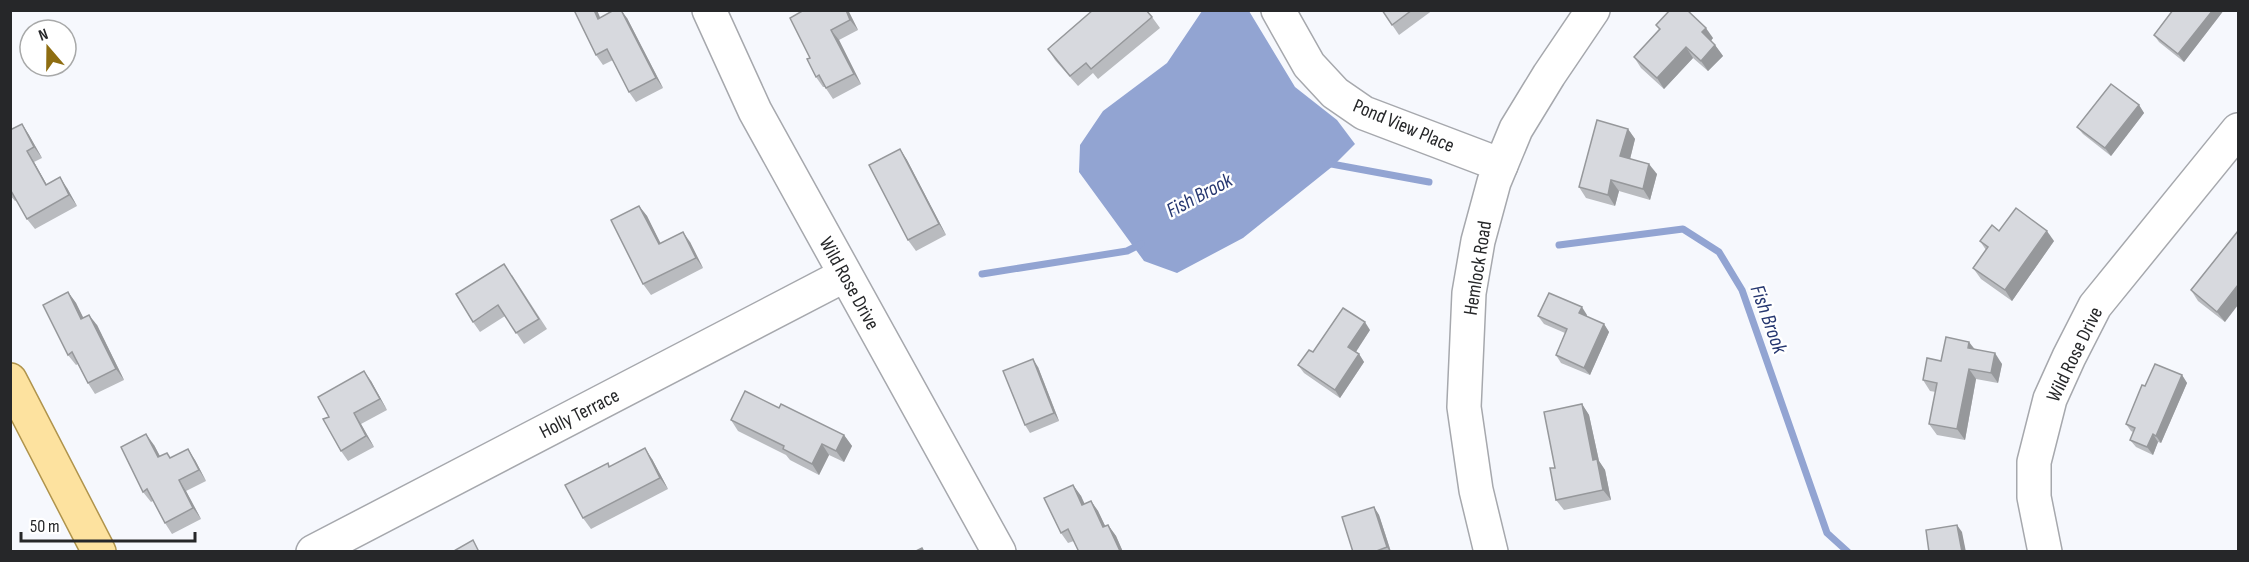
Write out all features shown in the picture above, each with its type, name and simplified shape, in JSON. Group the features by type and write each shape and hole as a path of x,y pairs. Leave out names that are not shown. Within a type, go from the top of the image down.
{"main road":[{"path":"10,380 99,552"}],"street":[{"name":"Wild Rose Drive","path":"709,10 754,111 999,552"},
{"name":"Pond View Place","path":"1278,10 1309,65 1335,93 1364,112 1501,165"},
{"name":"Hemlock Road","path":"1491,552 1476,490 1464,407 1469,293 1478,241 1494,182 1516,129 1593,10"},
{"name":"Wild Rose Drive","path":"2045,552 2034,497 2034,462 2050,399 2069,357 2095,306 2238,130"},
{"name":"Holly Terrace","path":"313,552 845,275"}],"water":[{"path":"1202,11 1249,11 1295,87 1337,120 1355,144 1333,166 1243,238 1177,273 1144,261 1079,172 1080,145 1103,111 1167,63"}],"building":[{"path":"574,10 594,10 598,19 614,10 621,10 656,78 629,92 607,49 596,55"},
{"path":"804,10 846,10 850,20 831,30 854,74 826,88 819,75 816,77 807,59 810,58 790,18"},
{"path":"1093,10 1146,10 1152,17 1091,69 1086,63 1070,76 1048,49"},
{"path":"1382,10 1412,10 1392,25"},
{"path":"1670,10 1687,10 1706,28 1702,32 1715,45 1701,61 1686,47 1657,78 1634,57 1660,29 1656,25"},
{"path":"2173,10 2213,10 2178,54 2154,35"},
{"path":"2111,84 2139,105 2105,148 2077,127"},
{"path":"1597,120 1628,129 1620,156 1649,164 1643,189 1611,180 1608,195 1579,187"},
{"path":"22,124 34,147 27,151 46,185 60,177 69,195 27,219 10,189 10,130"},
{"path":"900,149 939,224 908,240 869,165"},
{"path":"639,206 659,244 683,232 696,258 643,284 611,220"},
{"path":"2016,208 2047,231 2005,290 1973,268 1988,247 1980,241 1992,225 1999,231"},
{"path":"2238,231 2238,285 2217,312 2191,290"},
{"path":"504,264 539,319 516,333 498,305 473,322 456,294"},
{"path":"68,292 81,319 89,315 116,369 88,383 72,352 68,355 43,305"},
{"path":"1549,293 1582,307 1579,313 1604,324 1584,368 1556,355 1567,329 1538,316"},
{"path":"1343,308 1365,322 1348,347 1359,354 1335,390 1298,365 1309,350 1313,352"},
{"path":"1946,337 1969,342 1968,348 1995,353 1991,373 1969,369 1957,429 1929,424 1937,383 1923,380 1927,358 1941,361"},
{"path":"1033,359 1054,413 1025,425 1003,371"},
{"path":"2155,364 2182,375 2156,436 2153,434 2147,447 2130,440 2135,428 2126,424 2142,385 2145,386"},
{"path":"364,371 380,399 354,413 366,436 341,451 323,419 329,417 318,397"},
{"path":"745,391 779,408 781,404 844,435 836,451 822,444 812,464 783,449 784,446 731,420"},
{"path":"1582,404 1593,460 1597,459 1603,490 1556,500 1550,468 1555,468 1544,412"},
{"path":"146,434 158,457 167,453 170,458 188,449 199,470 179,480 193,508 165,523 147,489 143,492 121,447"},
{"path":"645,448 660,478 583,518 565,485 608,463 609,467"},
{"path":"1073,485 1082,505 1091,501 1103,527 1108,525 1120,551 1079,552 1068,529 1061,533 1044,498"},
{"path":"1374,507 1387,547 1374,552 1353,552 1342,517"},
{"path":"1957,525 1962,552 1929,552 1926,530"},
{"path":"473,540 479,552 452,552"}],"waterway":[{"name":"Fish Brook","path":"1326,163 1429,182"},
{"name":"Fish Brook","path":"1559,245 1683,229 1719,252 1742,290 1827,533 1848,552"},
{"name":"Fish Brook","path":"982,274 1127,251 1141,244"}]}
